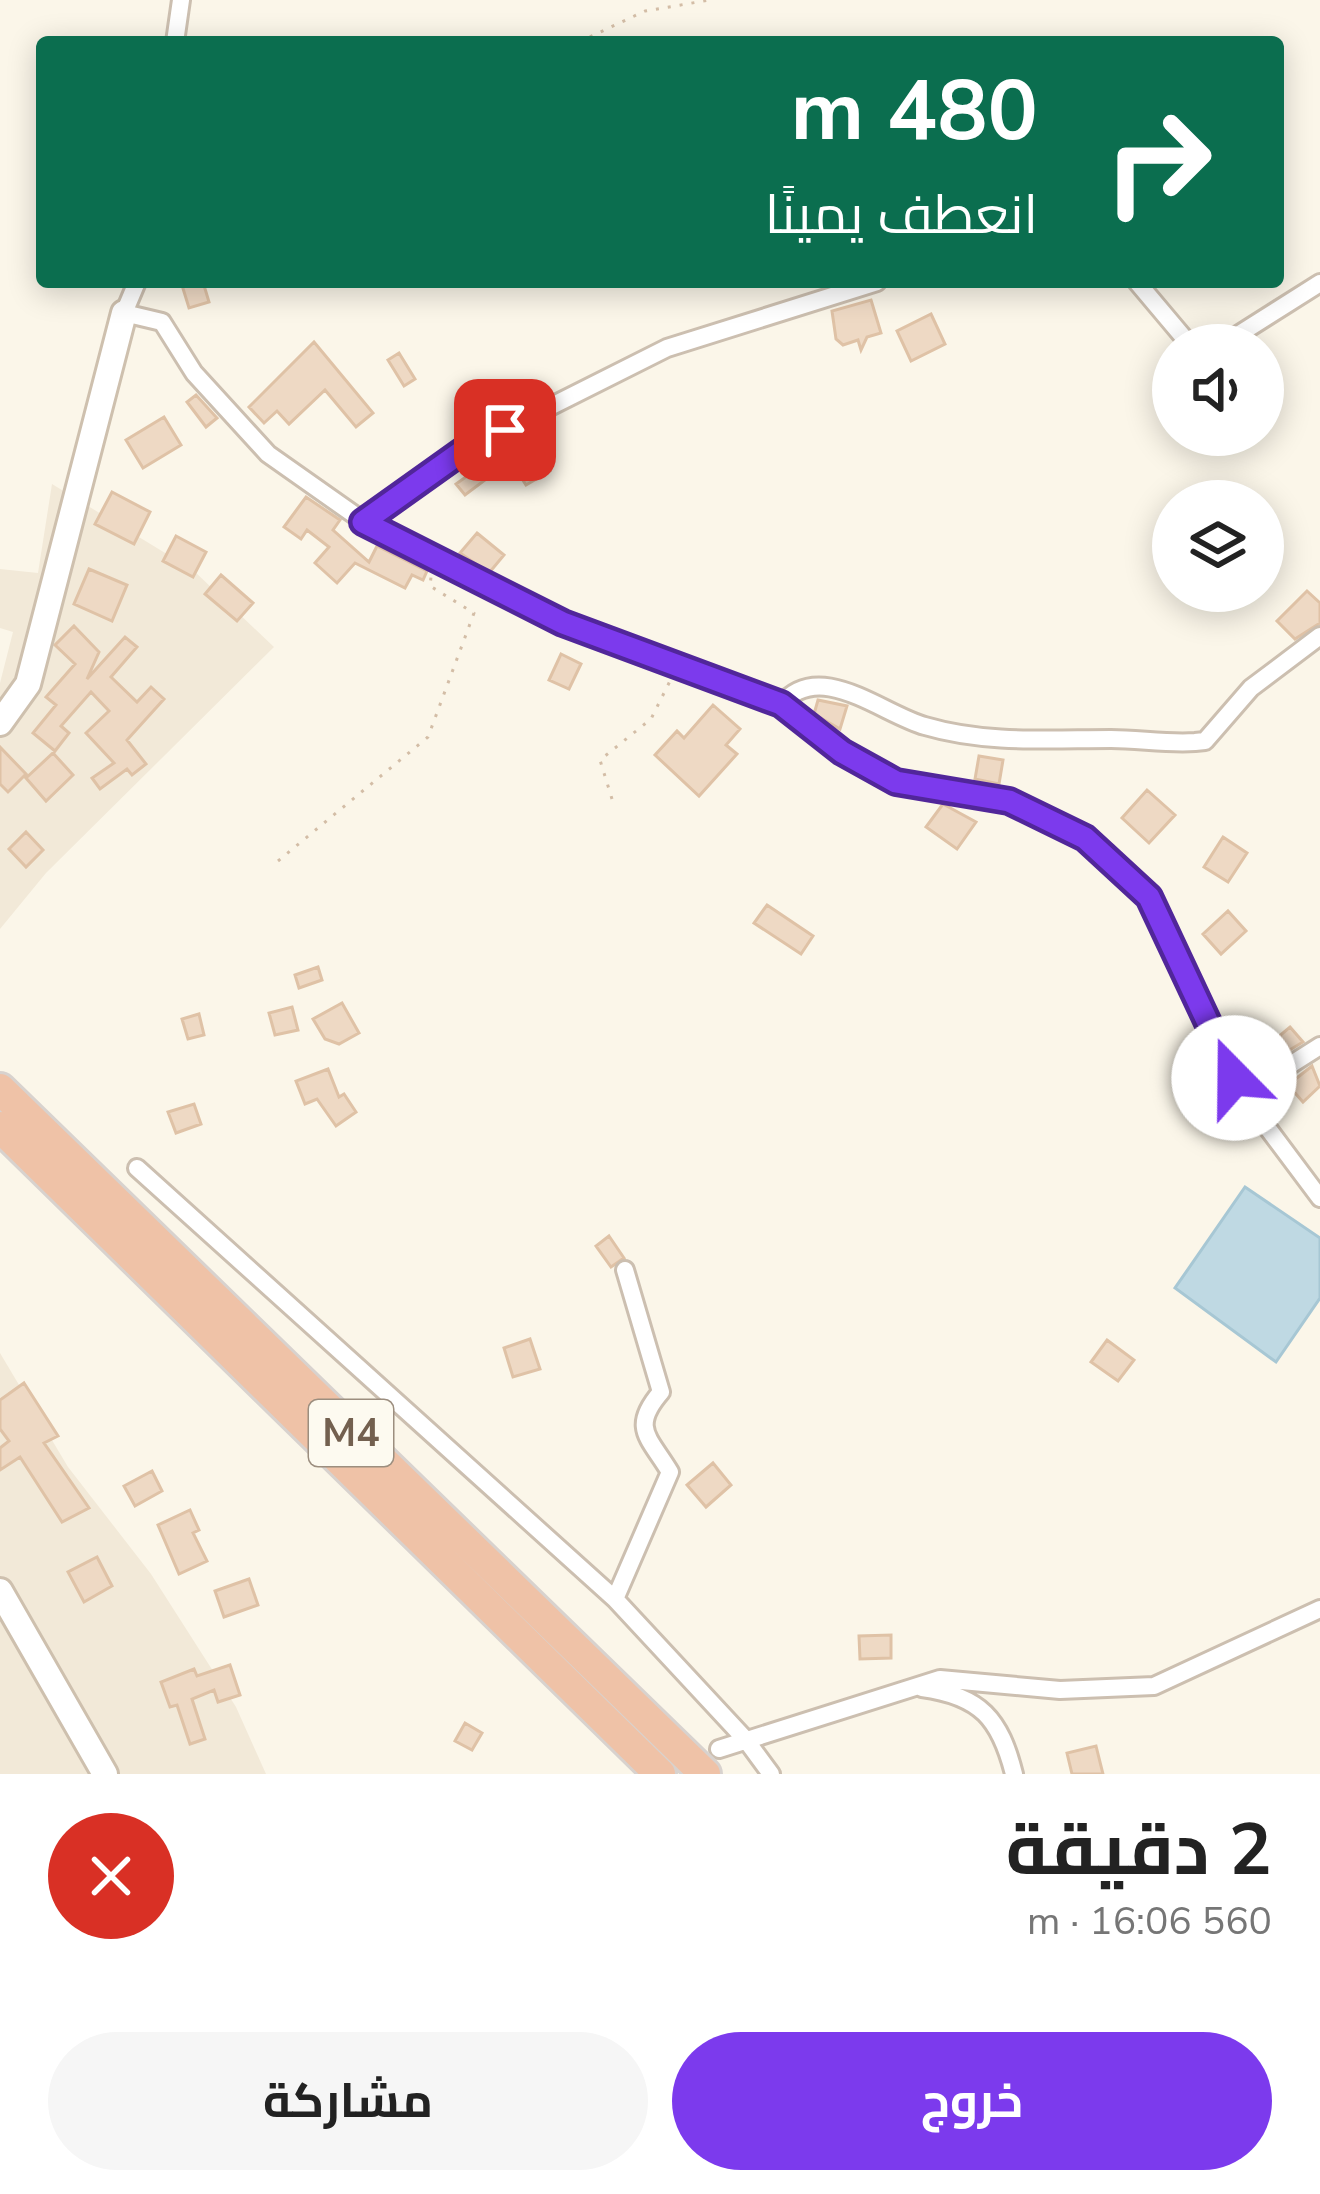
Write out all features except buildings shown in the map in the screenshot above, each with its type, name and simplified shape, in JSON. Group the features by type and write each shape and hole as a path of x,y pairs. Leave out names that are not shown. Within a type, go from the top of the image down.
{"highway":[{"name":"M4","path":"0,1089 712,1762"},
{"name":"M4","path":"0,1126 660,1774"}],"street":[{"path":"176,36 181,0"},
{"path":"1255,324 1320,283"},
{"path":"0,723 28,684 124,313 134,288"},
{"path":"363,522 464,450 667,348 858,288"},
{"path":"1142,288 1172,324"},
{"path":"124,313 162,322 194,373 268,454 363,522 563,623 781,704 842,752 896,782 1026,806 1107,854 1138,882 1165,923 1243,1095 1320,1198"},
{"path":"781,704 797,690 826,685 924,726 953,732 1026,742 1205,741 1251,688 1320,636"},
{"path":"1243,1095 1320,1046"},
{"path":"137,1168 615,1599 746,1740 771,1774"},
{"path":"615,1599 670,1472 642,1426 644,1412 661,1392 659,1372 636,1321 625,1270"},
{"path":"0,1591 105,1774"},
{"path":"712,1762 746,1740 940,1679 1060,1690 1154,1686 1320,1610"},
{"path":"903,1688 939,1691 988,1713 1004,1738 1013,1774"}],"path":[{"path":"592,36 645,11 710,0"},
{"path":"278,861 428,737 474,614 430,586 433,559"},
{"path":"612,799 600,760 651,719 677,668"}],"shaded area":[{"path":"52,484 193,570 274,647 46,873 0,929 0,683 13,632 0,628 0,569 38,573"},
{"path":"0,1353 68,1467 151,1574 236,1707 266,1774 0,1774"}],"water":[{"path":"1245,1187 1320,1238 1320,1298 1276,1362 1175,1288"}],"route":[{"path":"505,430 464,450 363,522 563,623 781,704 842,752 896,782 1009,801 1057,820 1107,854 1149,897 1234,1078"}]}
